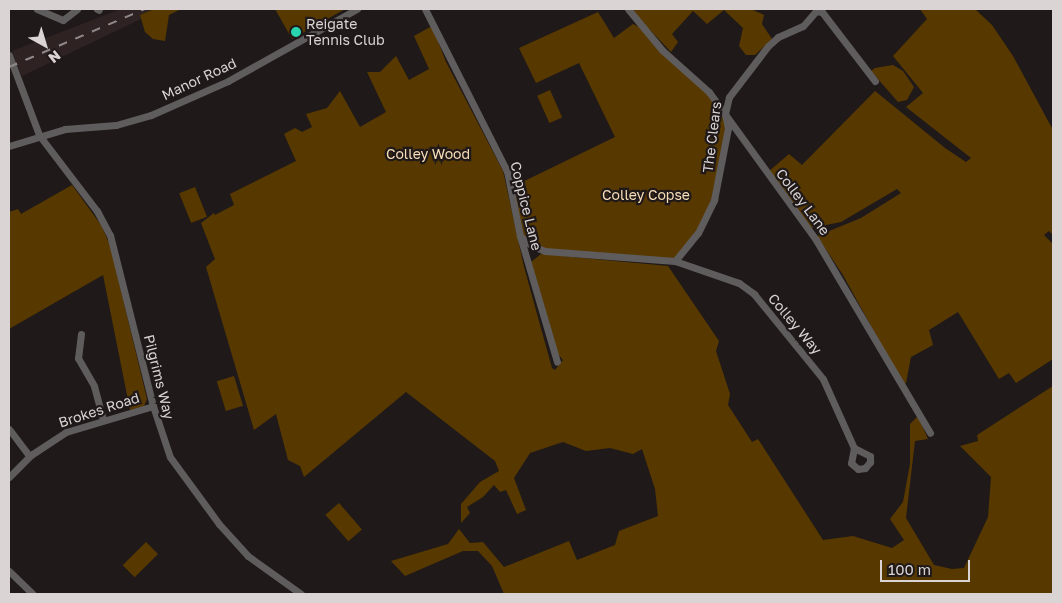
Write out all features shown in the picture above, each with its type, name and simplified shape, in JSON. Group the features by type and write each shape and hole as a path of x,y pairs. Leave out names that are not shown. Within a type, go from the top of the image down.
{"street":[{"path":"37,9 63,20 77,9"},
{"name":"Manor Road","path":"9,146 39,135 81,127 121,124 151,115 228,81 357,9"},
{"name":"Coppice Lane","path":"425,9 507,171 520,236 557,362"},
{"name":"Colley Lane","path":"628,9 662,50 695,77 725,114 832,263 930,432"},
{"name":"The Clears","path":"675,261 698,233 714,200 728,128 725,114 736,85 778,36 803,26 816,11 822,12 875,80"},
{"name":"Pilgrims Way","path":"9,55 39,135 97,211 110,234 153,406 170,457 219,524 248,556 301,594"},
{"path":"520,236 545,251 675,261"},
{"name":"Colley Way","path":"675,261 739,283 765,306 823,379 854,448"},
{"path":"81,334 78,358 94,386 104,419"},
{"name":"Brokes Road","path":"9,477 29,456 66,432 104,419 153,406"},
{"path":"9,429 29,456"},
{"path":"9,570 33,594"}],"shaded area":[{"path":"121,9 154,9 140,15 141,19 22,76 12,51"}],"green space":[{"path":"154,9 181,9 169,15 165,41 153,39 145,32 140,15"},
{"name":"Reigate Tennis Club","path":"275,9 345,9 292,39"},
{"path":"635,9 751,9 764,15 762,24 772,39 755,55 746,55 739,46 743,28 724,10 707,24 693,11 672,34 678,42 671,52 633,12"},
{"path":"920,9 975,9 992,25 1013,56 1053,130 1053,235 1049,231 1044,235 1053,244 1053,359 1016,383 1009,373 999,379 958,312 929,330 933,345 911,357 906,383 903,384 843,275 817,236 861,218 901,193 897,189 841,222 811,228 768,172 789,154 802,165 875,91 945,148 966,162 971,158 906,107 923,93 893,56 927,19"},
{"name":"Colley Copse","path":"598,12 614,38 633,24 645,30 679,62 725,114 728,128 707,218 675,261 545,251 520,236 510,188 615,137 579,63 536,83 519,48"},
{"name":"Colley Wood","path":"432,26 446,62 503,171 524,267 552,368 555,370 563,360 557,353 531,262 541,254 668,266 719,341 716,351 730,394 728,405 752,442 758,439 823,540 853,536 892,548 904,540 890,519 903,502 910,464 910,424 918,416 928,439 915,441 906,518 934,565 952,569 964,568 988,517 991,477 960,446 978,441 977,435 1053,386 1053,594 504,594 492,566 478,551 463,551 405,576 391,561 448,544 459,529 470,543 483,542 504,567 569,541 577,560 615,545 619,531 658,516 655,489 642,449 633,454 610,448 586,451 563,442 530,453 514,478 526,510 517,514 506,490 500,492 494,485 483,497 467,507 470,513 461,523 461,504 480,482 499,471 495,461 406,392 304,477 300,466 288,460 276,414 254,430 206,267 215,259 201,223 214,213 215,215 234,205 230,194 296,161 284,134 295,128 302,132 312,127 306,114 327,108 340,91 360,127 386,112 367,72 380,72 396,56 409,80 429,69 414,36"},
{"path":"893,65 903,71 914,87 907,100 898,102 871,71 875,68"},
{"path":"550,90 562,117 549,123 537,96"},
{"path":"72,185 101,225 110,245 147,399 144,406 130,410 103,275 9,329 9,212 18,209 21,214"},
{"path":"195,187 207,217 191,223 179,193"},
{"path":"234,376 243,406 226,411 217,381"},
{"path":"339,503 362,529 348,541 325,515"},
{"path":"146,542 158,554 135,577 123,565"}],"railway":[{"path":"9,67 145,9"}],"place":[{"name":"Reigate Tennis Club","path":"296,32"}]}
